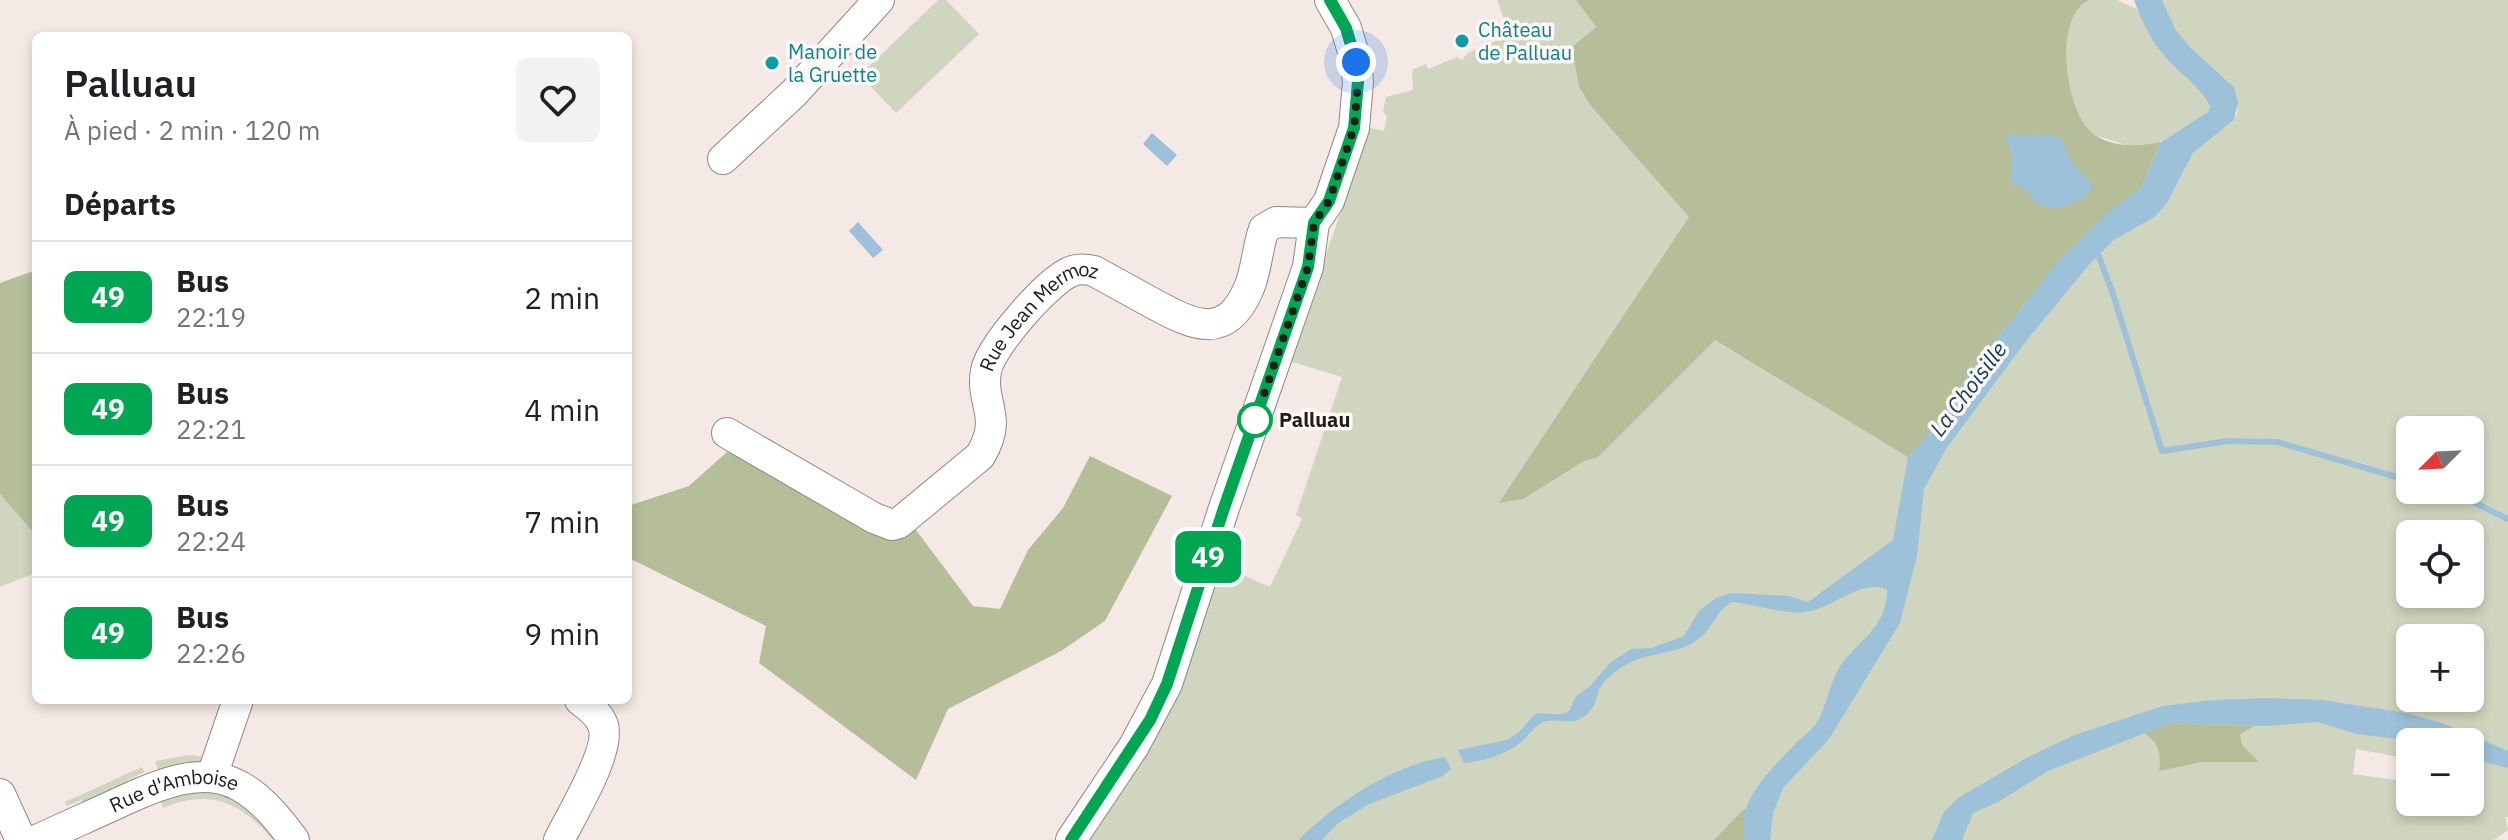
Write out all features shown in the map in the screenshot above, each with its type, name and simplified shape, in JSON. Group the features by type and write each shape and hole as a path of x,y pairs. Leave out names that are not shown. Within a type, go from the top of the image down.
{"street":[{"path":"723,159 794,93 879,0"},
{"path":"1071,840 1150,720 1167,684 1308,267 1314,223 1329,201 1354,128 1358,102 1356,62 1346,28 1330,0"},
{"name":"Rue Jean Mermoz","path":"727,433 874,518 892,525 899,523 980,456 986,447 992,423 985,383 989,359 1003,337 1064,275 1082,269 1094,271 1187,322 1211,325 1230,316 1244,298 1253,278 1264,229 1276,222 1314,223"},
{"path":"212,776 237,704"},
{"path":"559,840 599,759 605,739 603,724 585,704"},
{"name":"Rue d'Amboise","path":"37,840 167,782 195,776 212,776 251,792 273,812 294,840"},
{"path":"0,794 21,840"}],"green space":[{"path":"938,0 946,0 979,34 896,113 860,75"},
{"path":"1497,0 1576,0 1596,27 1573,47 1579,87 1591,105 1689,217 1946,449 2027,340 2088,266 2114,240 2155,217 2167,203 2193,153 2234,120 2238,111 2229,82 2176,30 2162,0 2508,0 2508,817 2505,817 2508,830 2494,840 1079,840 1215,563 1270,587 1302,519 1296,515 1342,377 1289,361 1370,128 1384,131 1386,97 1413,90 1412,70 1426,64 1428,69 1457,57 1462,60 1468,53 1510,35","holes":["2241,740 2257,762 2201,762 2159,770 2161,753"]},
{"path":"1576,0 2089,0 2078,10 2070,24 2067,43 2069,83 2081,119 2090,131 2106,141 2134,145 2161,142 2141,188 2091,230 2057,264 1971,371 1930,433 1908,457 1715,340 1598,457 1584,461 1523,499 1499,503 1689,217 1591,106 1579,87 1572,47 1596,27"},
{"path":"2089,0 2117,0 2137,9 2165,57 2202,92 2210,106 2208,112 2149,146 2124,144 2090,131 2074,103 2067,63 2070,24 2078,10"},
{"path":"32,271 32,531 0,494 0,283"},
{"path":"727,452 746,456 907,518 973,606 1000,609 1028,550 1063,508 1090,456 1172,496 1105,621 1061,651 948,709 916,780 759,663 766,626 632,560 632,505 689,486"},
{"path":"0,494 32,531 32,574 0,587"},
{"path":"2171,723 2255,726 2240,734 2242,745 2259,762 2201,762 2159,771 2158,749 2144,733"},
{"path":"189,755 209,757 159,773 155,761"},
{"path":"142,767 145,772 127,780 130,787 85,807 81,800 67,806 65,802"},
{"path":"171,791 227,791 282,840 273,840 249,817 224,803 196,799 163,808 158,796"},
{"path":"1745,808 1745,840 1714,840"}],"water":[{"name":"La Choisille","path":"2134,0 2162,0 2176,30 2190,47 2234,87 2238,103 2234,120 2193,153 2167,203 2155,217 2114,240 2088,266 2027,340 1946,449 1924,489 1917,556 1900,623 1829,739 1783,788 1773,813 1770,840 1745,840 1743,826 1750,799 1768,774 1817,722 1839,668 1878,622 1887,590 1879,587 1861,589 1807,612 1786,612 1732,602 1691,644 1644,657 1614,672 1601,686 1593,707 1583,717 1572,721 1544,722 1515,747 1486,759 1464,763 1458,750 1507,740 1535,714 1569,711 1576,696 1589,687 1611,662 1631,649 1651,648 1684,636 1699,611 1716,598 1731,593 1789,596 1808,602 1893,540 1908,457 1933,429 1971,371 2057,263 2110,211 2141,188 2161,142 2208,112 2210,106 2201,92 2156,45"},
{"path":"1152,133 1177,155 1167,166 1143,144"},
{"path":"2005,135 2044,135 2063,139 2068,158 2092,188 2084,198 2060,209 2037,204 2022,187 2012,185 2010,181 2013,159"},
{"path":"858,222 883,250 873,258 849,231"},
{"path":"2213,700 2323,700 2406,713 2454,728 2396,728 2396,739 2356,734 2318,722 2268,726 2171,723 2048,771 1998,802 1973,813 1962,840 1932,840 1944,812 1958,798 2023,760 2074,735 2163,706"},
{"path":"2484,741 2508,751 2508,768 2484,762"},
{"path":"1445,757 1451,769 1443,776 1369,804 1337,824 1322,840 1298,840 1330,812 1385,777 1404,768"}],"waterway":[{"path":"2096,249 2162,451 2228,441 2277,442 2396,477"},
{"path":"2477,504 2508,519"}],"bus line":[{"name":"49","path":"1071,840 1134,746 1167,684 1308,267 1314,223 1329,201 1354,128 1358,102 1356,62 1346,28 1330,0"}],"place":[{"name":"Château de Palluau","path":"1462,41"},
{"name":"Manoir de la Gruette","path":"772,63"},
{"name":"Palluau","path":"1255,420"}],"route":[{"path":"1255,420 1308,267 1314,223 1329,201 1354,128 1358,102 1356,62"}]}
